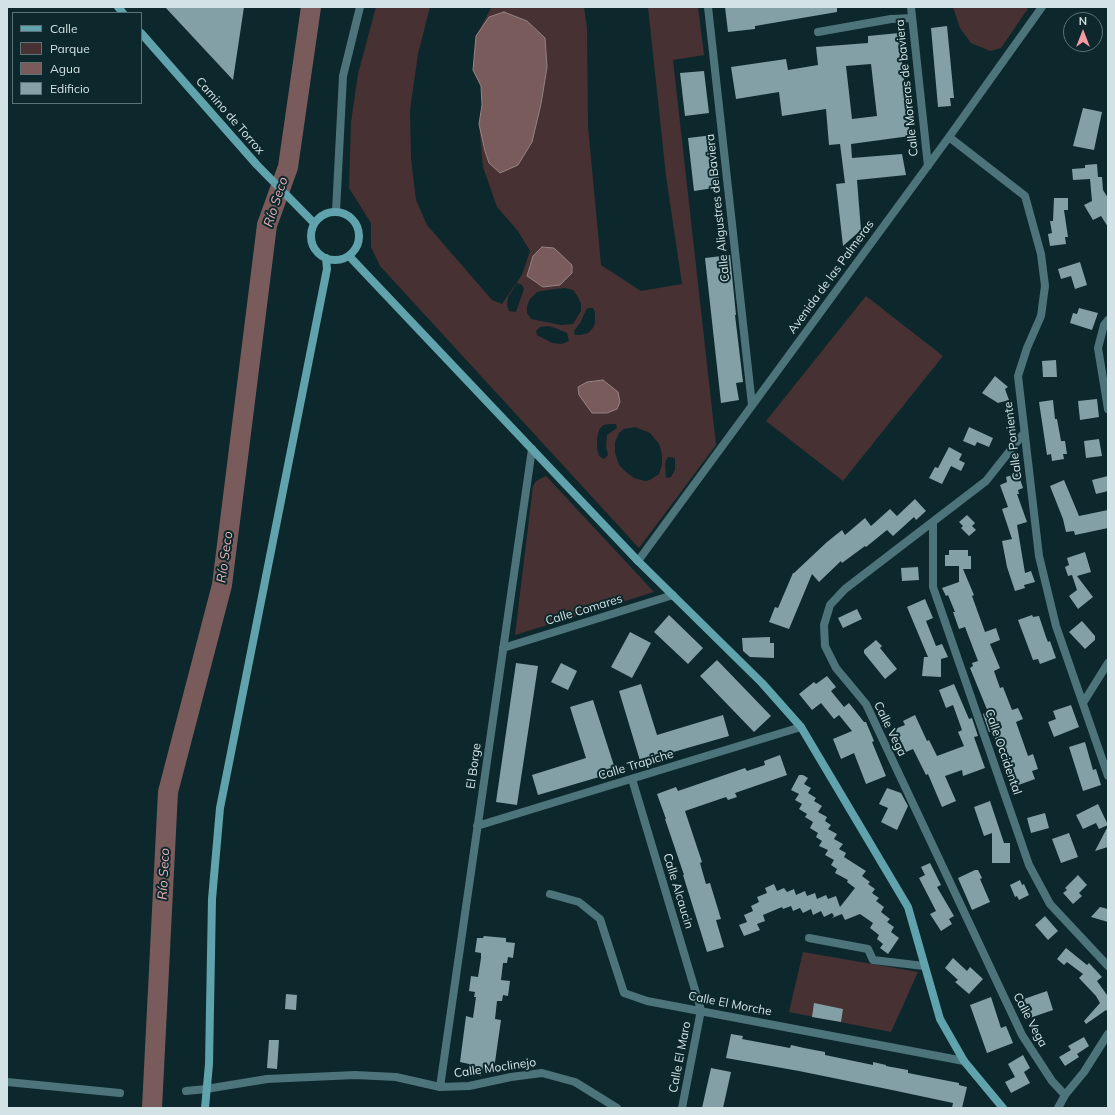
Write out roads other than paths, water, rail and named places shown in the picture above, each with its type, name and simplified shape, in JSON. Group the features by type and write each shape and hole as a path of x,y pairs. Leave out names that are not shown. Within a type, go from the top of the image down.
{"street":[{"path":"336,211 343,76 360,7"},
{"name":"Calle Aligustres de Baviera","path":"708,7 752,405"},
{"name":"Calle Moreras de baviera","path":"911,7 928,166"},
{"name":"Avenida de las Palmeras","path":"638,561 949,138 1042,7"},
{"path":"818,32 891,19 912,18"},
{"name":"Camino de Torrox","path":"142,34 257,165 314,223"},
{"name":"Calle Poniente","path":"949,138 1025,196 1041,254 1045,286 1041,316 1027,348 1018,376 1039,556 1056,626 1108,776"},
{"path":"336,211 348,214 356,223 360,235 357,246 349,256 339,259 326,258 319,253 312,243 311,233 314,223 324,214 336,211"},
{"path":"349,256 638,561 762,683 801,728 908,907 940,1018 964,1061 1003,1108"},
{"path":"205,1108 209,1064 212,899 220,808 327,269 326,258"},
{"path":"1108,320 1104,325 1098,348 1108,409"},
{"name":"Calle Vega","path":"1024,433 986,481 845,589 830,605 824,625 825,646 836,668 866,704 1022,1035 1052,1081 1065,1095"},
{"name":"El Borge","path":"440,1087 532,449"},
{"name":"Calle Occidental","path":"933,522 933,587 1029,865 1050,904 1108,966"},
{"name":"Calle Comares","path":"503,648 673,595"},
{"path":"1083,703 1108,663"},
{"name":"Calle Trapiche","path":"477,826 801,728"},
{"name":"Calle Alcaucin","path":"632,779 701,1010"},
{"name":"Calle El Morche","path":"550,894 578,902 600,919 624,993 647,1000 964,1061"},
{"path":"809,938 868,949 873,960 924,966"},
{"name":"Calle El Maro","path":"682,1108 701,1010"},
{"path":"1058,1108 1065,1095 1084,1072 1108,1034"},
{"name":"Calle Moclinejo","path":"186,1090 206,1089 268,1080 355,1076 396,1077 440,1087 469,1086 511,1077 542,1073 575,1082 617,1108"},
{"path":"7,1082 120,1093"}],"water":[{"path":"504,12 527,21 545,38 547,67 541,104 532,142 518,165 500,173 489,163 485,151 479,124 482,105 481,86 473,70 476,36 489,17"},
{"path":"542,247 554,248 572,265 572,273 560,285 543,287 527,276 533,256"},
{"path":"603,380 618,392 620,402 617,409 607,413 592,413 579,395 578,387 587,382"}],"waterway":[{"name":"Río Seco","path":"152,1108 168,792 222,585 267,225 288,167 311,7"}]}
